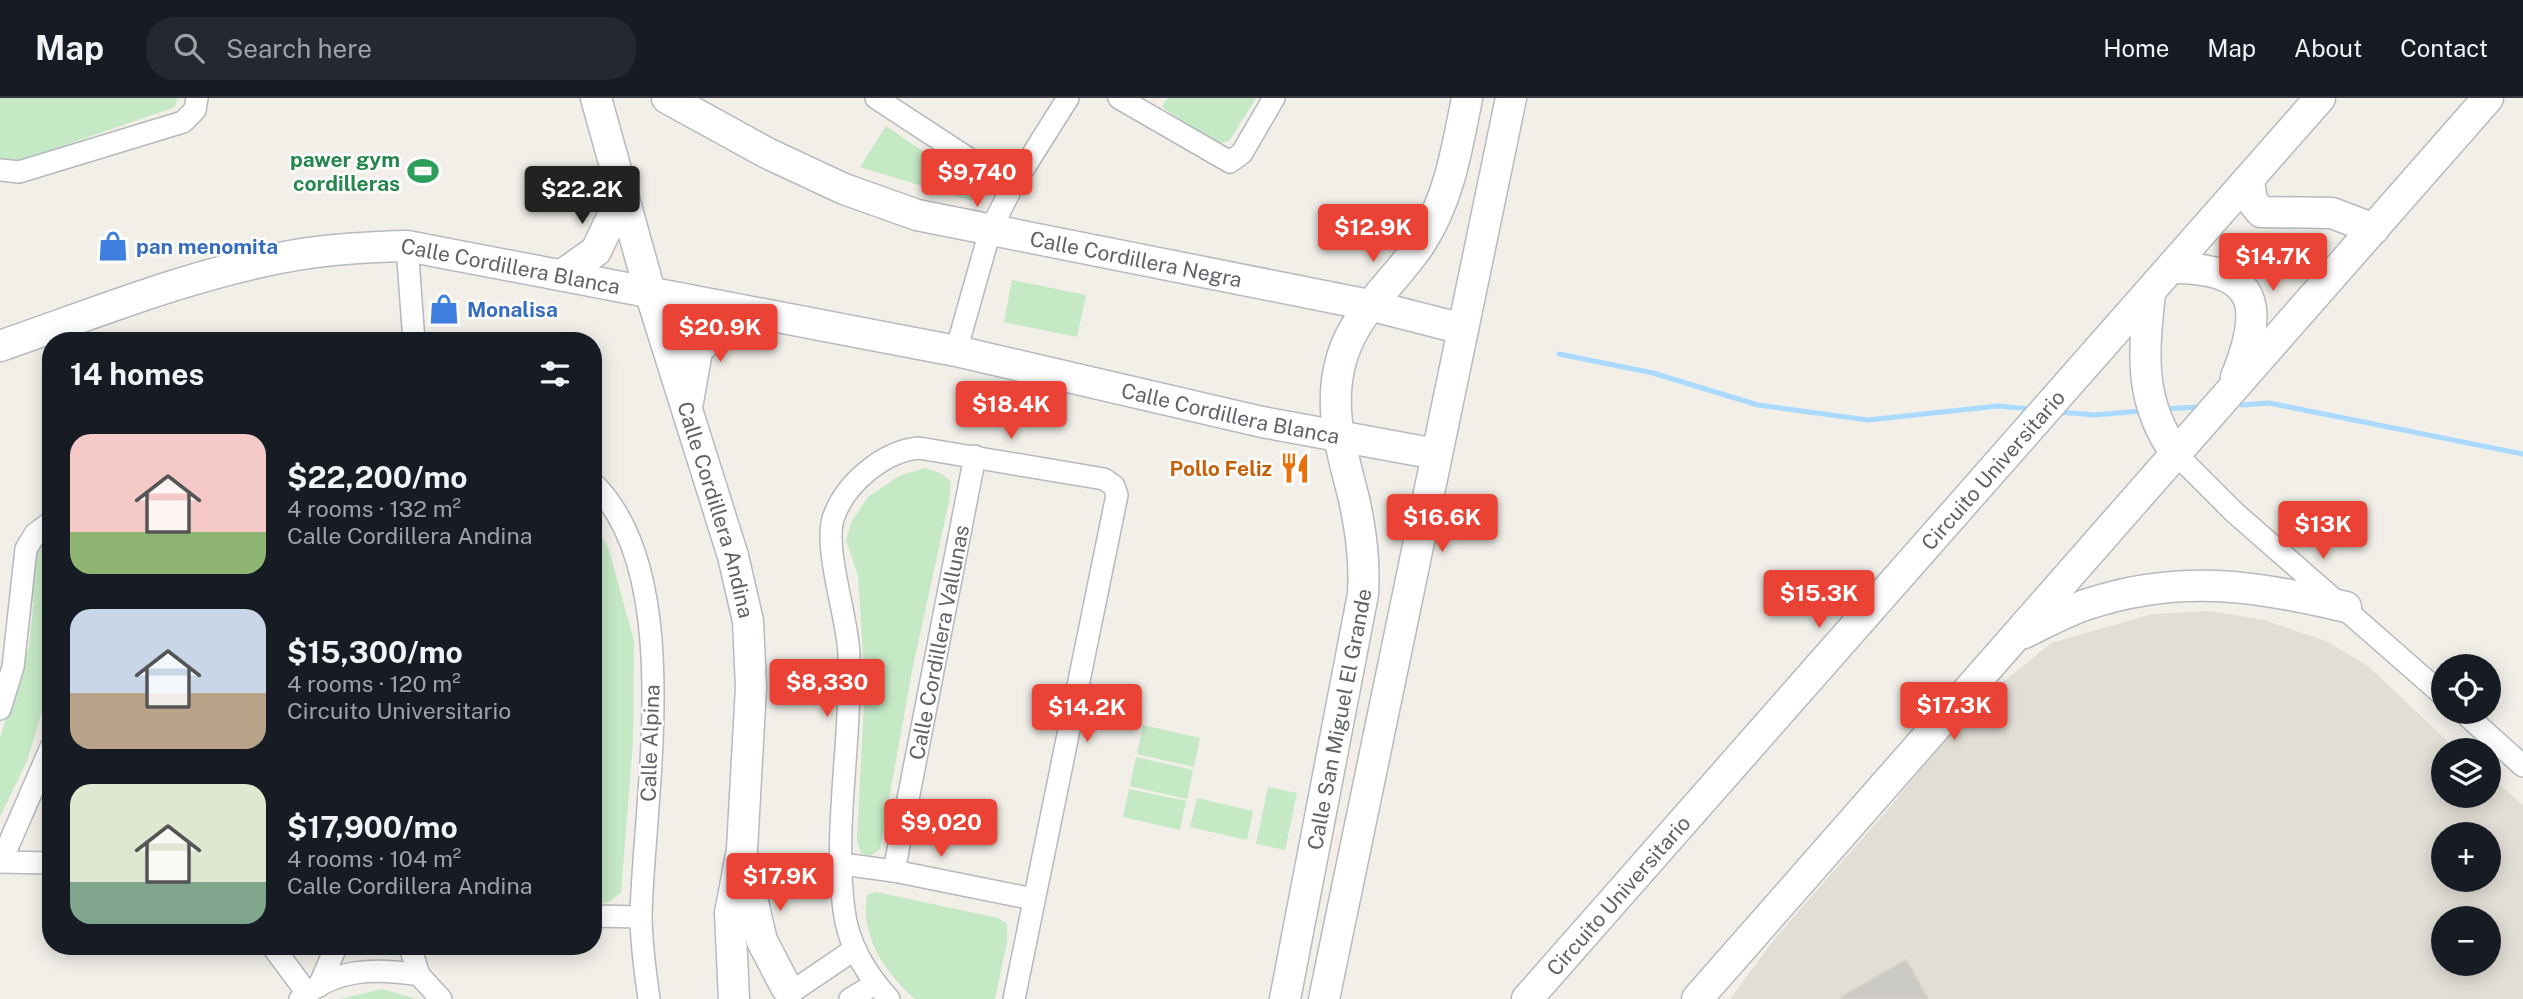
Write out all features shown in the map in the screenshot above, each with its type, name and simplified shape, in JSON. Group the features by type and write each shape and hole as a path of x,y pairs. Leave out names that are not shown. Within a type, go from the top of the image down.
{"street":[{"path":"0,170 19,172 170,127 189,118 197,98"},
{"name":"Calle Cordillera Andina","path":"596,98 650,292 733,556 748,621 751,687 741,850 730,913 734,999"},
{"name":"Calle Cordillera Negra","path":"667,98 767,153 856,194 917,215 1369,304 1463,328"},
{"path":"876,98 1012,187"},
{"path":"956,351 990,231 1012,187 1068,98"},
{"path":"1119,98 1230,162 1242,153 1273,98"},
{"name":"Calle San Miguel El Grande","path":"1285,999 1363,594 1361,536 1336,435 1341,359 1352,331 1369,304 1399,274 1437,216 1450,183 1467,98"},
{"name":"Calle San Miguel El Grande","path":"1324,999 1511,98"},
{"name":"Circuito Universitario","path":"1527,999 2320,98"},
{"path":"1697,999 2488,98"},
{"path":"2249,181 2252,201 2261,212 2332,213 2374,229"},
{"path":"562,275 596,251 623,194"},
{"path":"407,246 413,332"},
{"name":"Calle Cordillera Blanca","path":"0,346 198,278 272,260 352,248 407,246 956,351 1262,422 1436,454"},
{"path":"2173,268 2200,268 2229,279 2249,299 2253,311 2250,340 2228,397"},
{"path":"2150,294 2145,341 2148,391 2156,422 2177,455 2234,512 2346,607 2431,684"},
{"path":"687,410 697,351 734,309"},
{"path":"850,999 882,992 855,949 844,912 842,864 849,655 845,613 831,544 833,519 844,498 873,467 904,449 919,448 1104,479 1114,485 1117,495 1014,999"},
{"name":"Calle Cordillera Vallunas","path":"894,871 975,456"},
{"name":"Calle Alpina","path":"602,501 631,543 649,624 653,665 641,916 649,999"},
{"path":"0,709 13,667 26,549 35,534 42,529"},
{"path":"2011,639 2084,605 2125,593 2166,586 2201,583 2241,586 2288,593 2346,607"},
{"path":"2476,724 2523,766"},
{"path":"42,767 0,862 42,863"},
{"name":"Calle Cordillera Andina","path":"741,850 758,930 794,992"},
{"path":"842,864 894,871 1033,899"},
{"path":"602,916 641,916"},
{"path":"743,999 755,988 765,985 794,992 855,949"},
{"path":"279,955 309,993"},
{"path":"309,993 331,955"},
{"path":"413,955 419,975 441,999"},
{"path":"309,993 352,972 374,970 419,975"}],"shaded area":[{"path":"2209,611 2264,620 2326,641 2368,666 2444,738 2431,738 2431,808 2501,808 2501,786 2523,805 2523,999 1730,999 1776,937 1890,807 1969,710 2051,643 2153,614"}],"green space":[{"path":"0,98 177,98 175,107 11,164 0,160"},
{"path":"1167,98 1256,98 1229,141 1217,144 1162,107"},
{"path":"886,126 977,188 978,196 971,201 860,167"},
{"path":"1012,280 1086,295 1077,337 1004,322"},
{"path":"925,468 942,474 951,482 949,502 913,666 880,849 870,856 861,853 857,840 865,684 858,576 846,540 852,521 868,497 899,476"},
{"path":"602,537 609,550 634,641 633,741 621,893 602,903"},
{"path":"42,546 42,712 27,761 0,817 0,738 29,646 33,607 32,551"},
{"path":"1143,725 1200,738 1194,767 1137,754"},
{"path":"1136,757 1193,770 1187,799 1130,786"},
{"path":"1268,787 1297,793 1285,850 1256,844"},
{"path":"1129,789 1186,801 1180,830 1123,817"},
{"path":"1197,798 1253,811 1247,840 1190,827"},
{"path":"876,892 998,918 1007,924 1007,942 995,999 915,999 894,978 871,939 867,925 867,895"},
{"path":"382,989 417,999 340,999"}],"building":[{"path":"1906,960 1928,999 1841,997"}],"waterway":[{"path":"1559,354 1653,373 1758,405 1868,420 1998,406 2030,409"},
{"path":"2242,405 2269,403 2523,454"},
{"path":"2163,409 2199,407"},
{"path":"2059,412 2095,415 2141,411"}],"place":[{"name":"pawer gym cordilleras","path":"423,171"},
{"name":"pan menomita","path":"113,246"},
{"name":"Monalisa","path":"444,309"},
{"name":"Pollo Feliz","path":"1295,468"}]}
